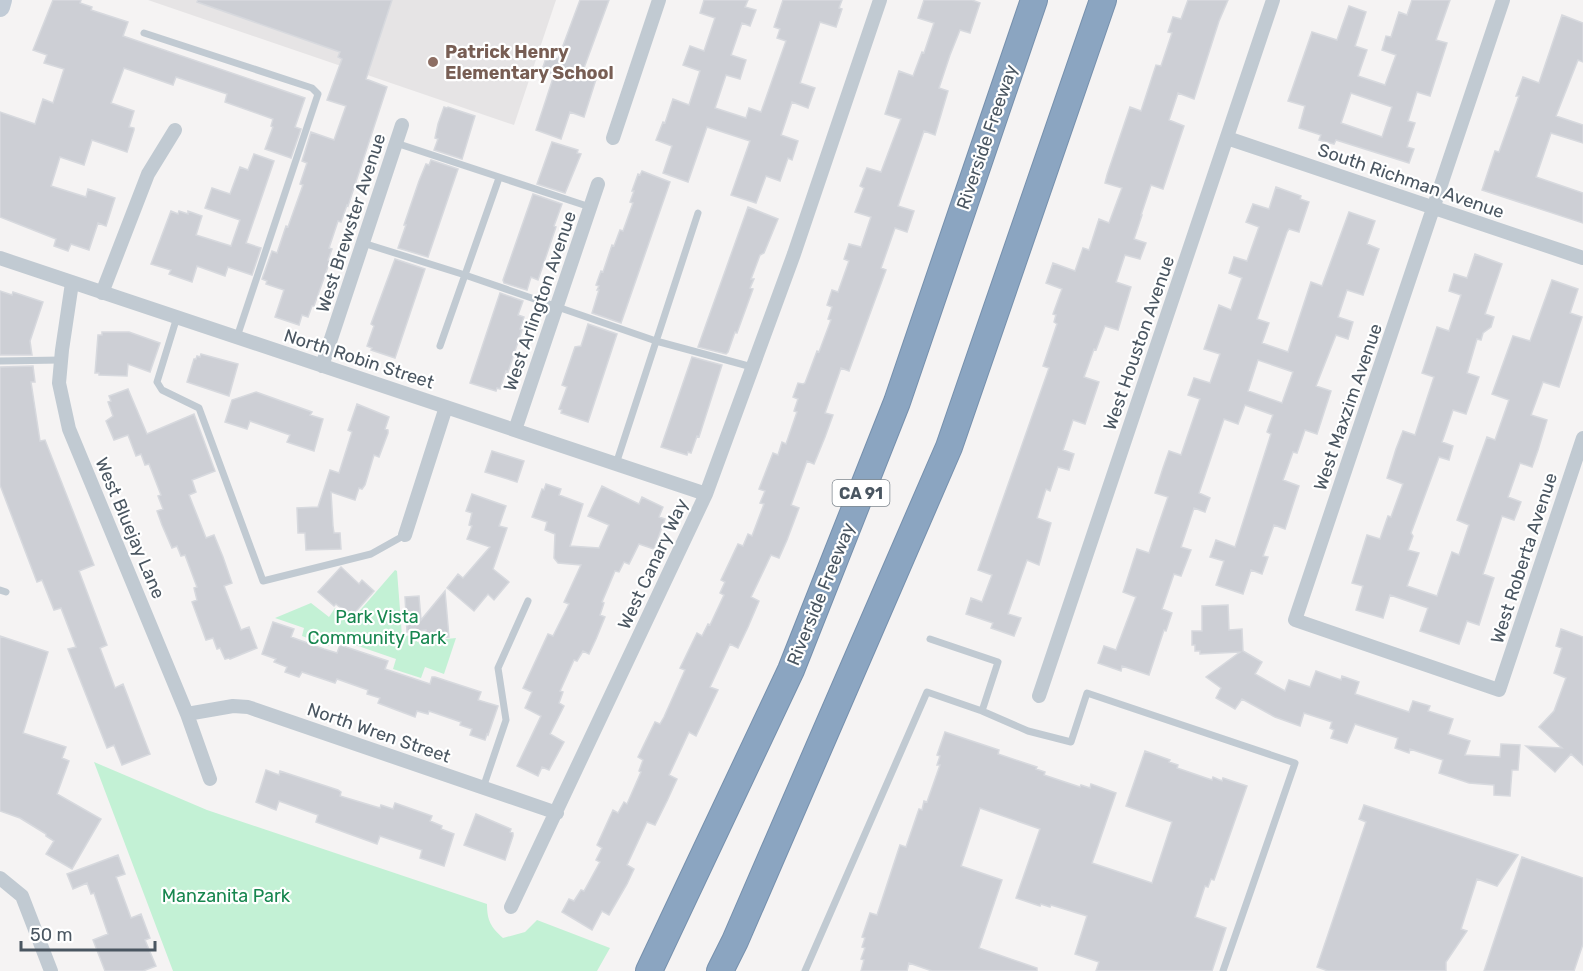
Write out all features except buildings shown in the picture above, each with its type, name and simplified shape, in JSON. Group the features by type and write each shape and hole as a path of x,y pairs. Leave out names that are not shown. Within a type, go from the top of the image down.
{"highway":[{"name":"Riverside Freeway","path":"649,971 791,670 897,402 1034,0"},
{"path":"722,971 949,447 1103,0"}],"street":[{"path":"0,7 2,0"},
{"path":"613,138 659,0"},
{"name":"West Canary Way","path":"511,907 706,494 803,227 880,0"},
{"name":"West Houston Avenue","path":"1039,696 1273,0"},
{"name":"West Maxzim Avenue","path":"1499,690 1295,620 1503,0"},
{"name":"West Brewster Avenue","path":"322,366 402,125"},
{"path":"102,292 148,174 175,130"},
{"name":"South Richman Avenue","path":"1227,138 1583,258"},
{"name":"West Arlington Avenue","path":"515,430 598,184"},
{"name":"North Robin Street","path":"0,258 706,494"},
{"name":"West Bluejay Lane","path":"72,283 59,383 69,429 187,714 210,779"},
{"path":"405,535 446,407"},
{"name":"West Roberta Avenue","path":"1499,690 1583,438"},
{"name":"North Wren Street","path":"187,714 233,706 248,707 557,813"},
{"path":"0,878 21,896 51,971"}],"lane":[{"path":"144,33 312,88 318,94 237,338"},
{"path":"396,143 591,207"},
{"path":"440,345 498,178"},
{"path":"616,464 698,213"},
{"path":"363,243 465,275 656,341 752,367"},
{"path":"177,317 157,382 162,390 198,408 263,581 371,554 405,535"},
{"path":"0,361 61,360"},
{"path":"483,788 506,720 498,668 528,601"},
{"path":"930,639 998,662 982,711"},
{"path":"805,971 927,692 982,711 1028,731 1071,742 1087,693 1294,764 1223,971"}],"shaded area":[{"name":"Patrick Henry Elementary School","path":"148,0 556,0 514,125"}],"green space":[{"name":"Park Vista Community Park","path":"395,570 397,571 402,636 417,635 417,642 456,638 444,674 425,667 421,678 393,669 396,659 332,637 329,646 302,636 304,628 275,618 311,603 329,617 335,608 350,622"},
{"name":"Manzanita Park","path":"94,762 207,810 487,904 491,923 503,938 525,932 537,920 610,948 597,971 173,971"}],"place":[{"name":"Patrick Henry Elementary School","path":"433,62"}]}
